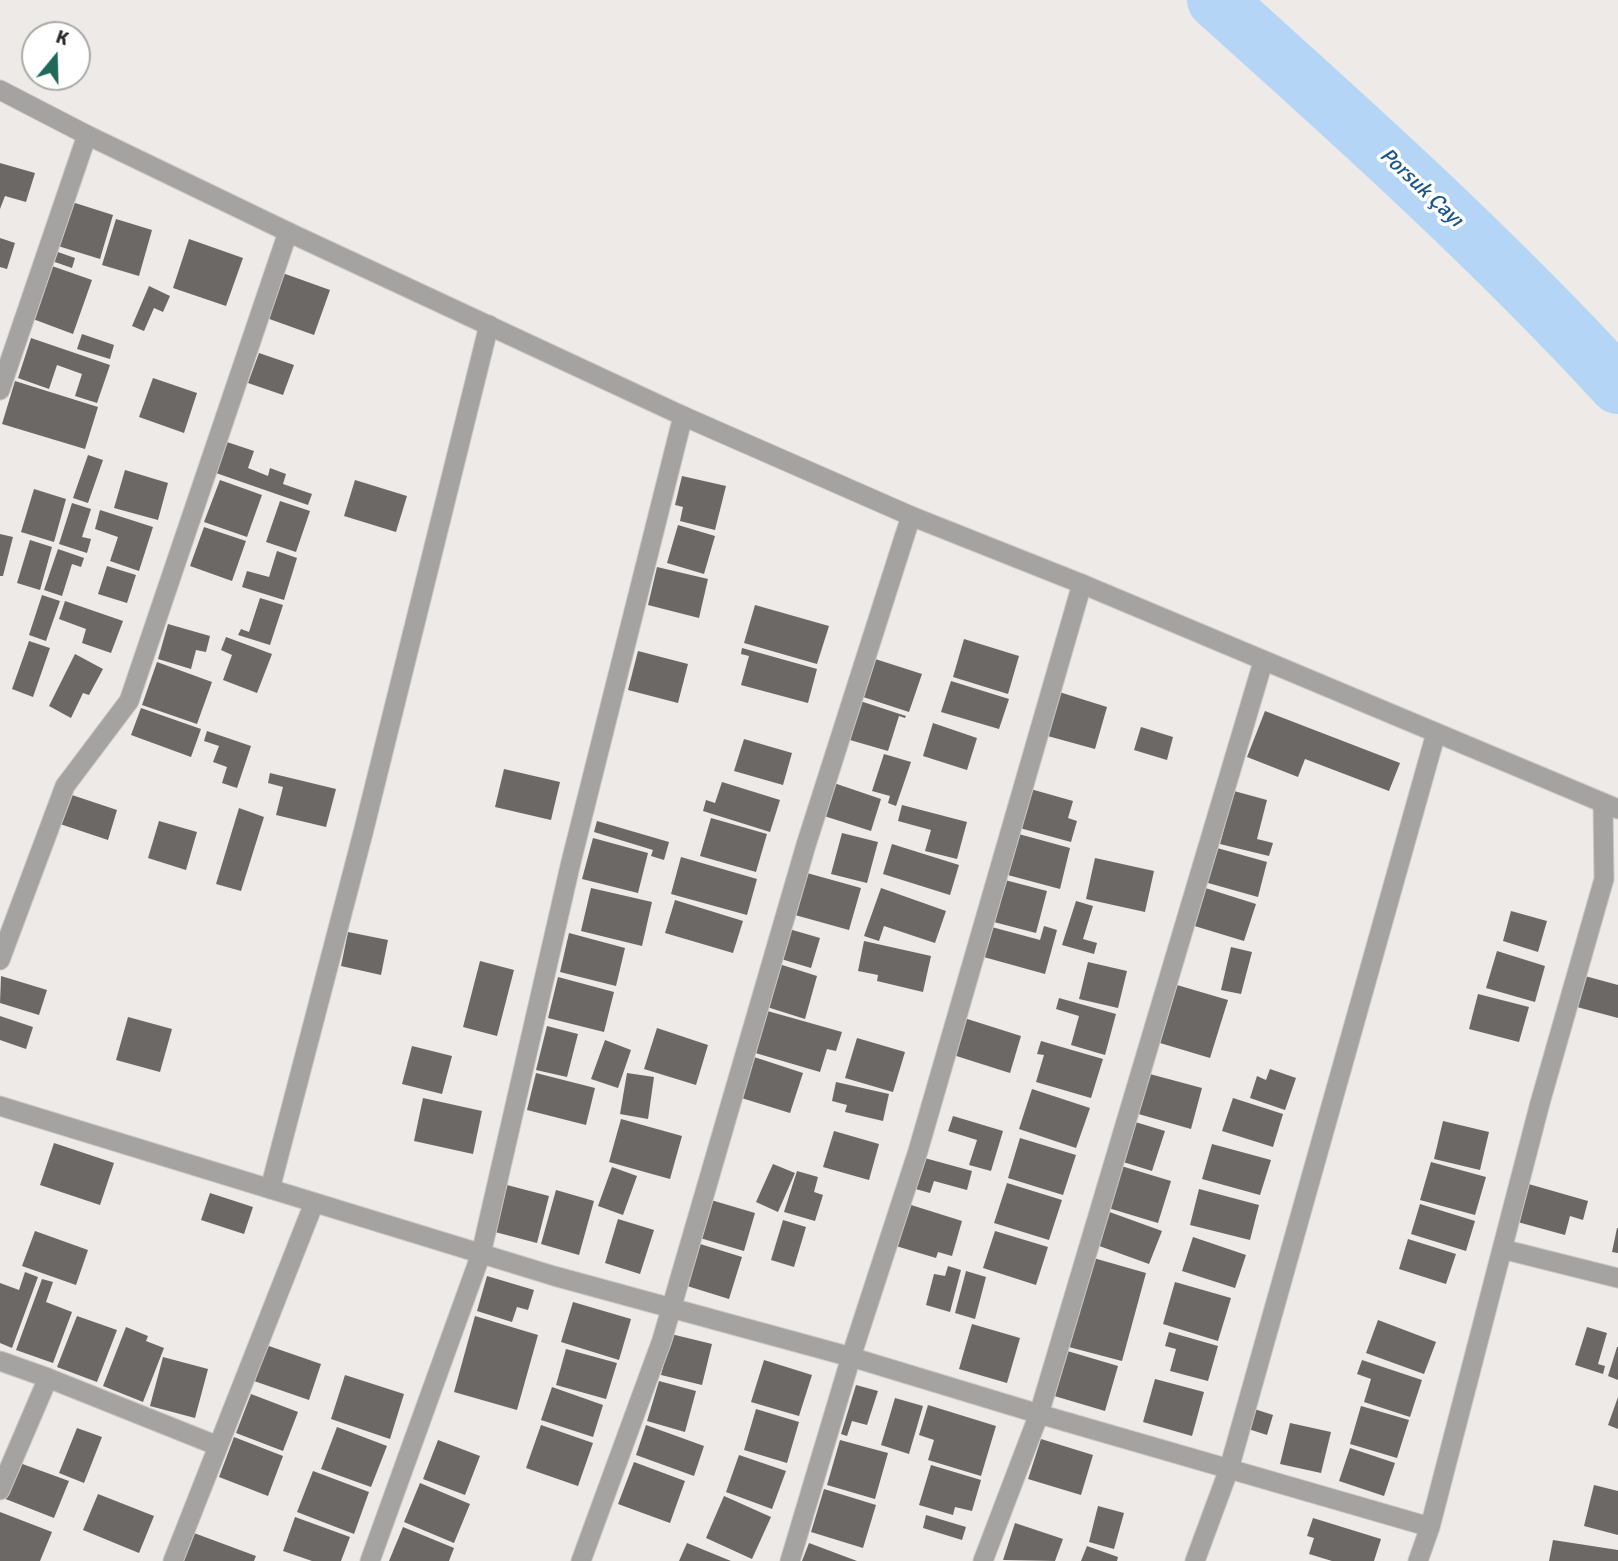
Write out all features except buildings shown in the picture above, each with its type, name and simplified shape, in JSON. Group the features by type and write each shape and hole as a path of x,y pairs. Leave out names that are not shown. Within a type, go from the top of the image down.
{"street":[{"path":"0,90 288,232 683,416 911,516 1082,584 1611,806 1604,879 1540,1103 1430,1527 1418,1561"},
{"path":"0,390 87,135"},
{"path":"0,960 65,786 129,701 288,232"},
{"path":"270,1189 363,833 489,325"},
{"path":"370,1561 481,1254 571,862 683,416"},
{"path":"581,1561 662,1340 806,845 911,516"},
{"path":"790,1561 851,1357 918,1151 1082,584"},
{"path":"983,1561 1039,1414 1263,662"},
{"path":"1195,1561 1229,1469 1436,733"},
{"path":"0,1106 481,1254 851,1357 1430,1527"},
{"path":"173,1561 314,1203"},
{"path":"1502,1249 1618,1278"},
{"path":"0,1361 218,1446"},
{"path":"0,1490 48,1378"}],"waterway":[{"name":"Porsuk Çayı","path":"1216,0 1371,140 1472,236 1618,385"}]}
